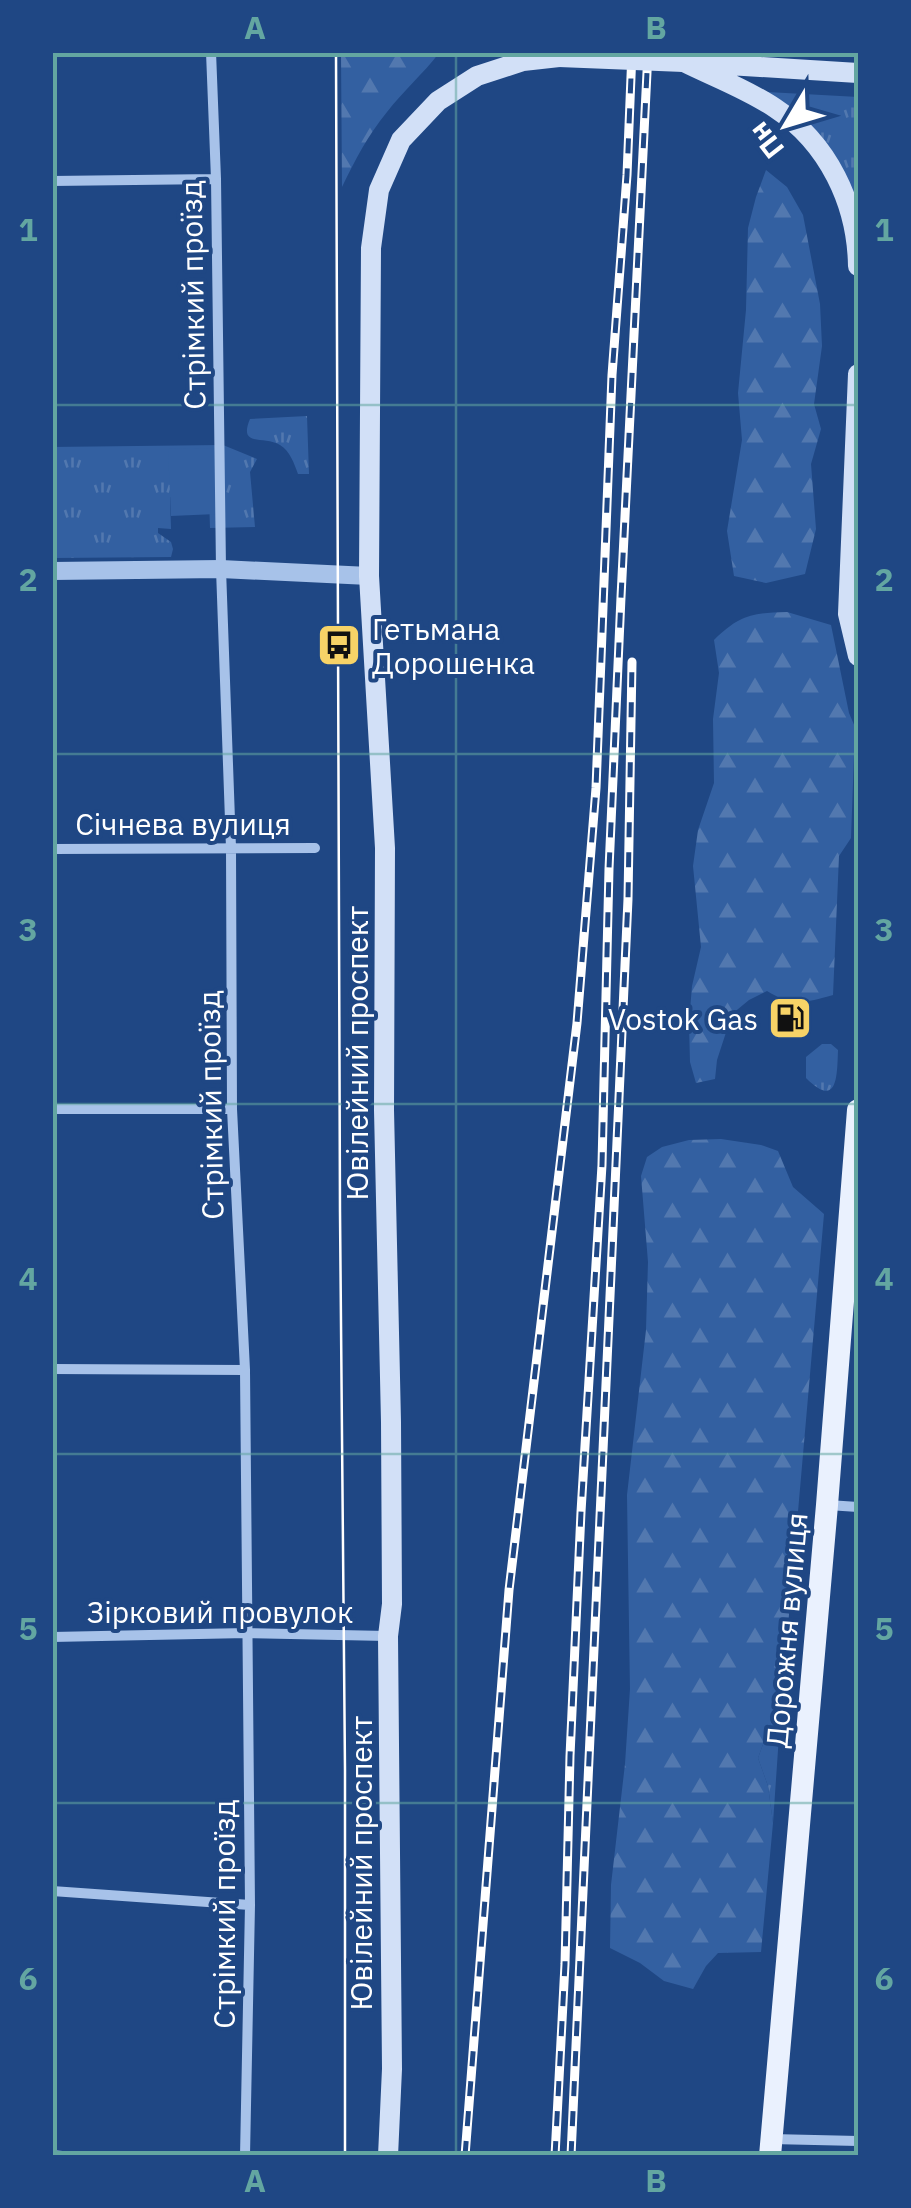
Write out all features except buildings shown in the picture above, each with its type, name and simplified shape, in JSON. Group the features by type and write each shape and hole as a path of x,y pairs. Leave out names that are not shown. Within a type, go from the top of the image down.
{"main road":[{"path":"742,66 769,52"},
{"name":"Ювілейний проспект","path":"388,2156 392,2069 388,1636 392,1585 384,1110 385,848 369,576 371,248 378,190 401,140 438,101 476,76 523,61 559,57 849,72"},
{"path":"684,62 774,107 820,151 848,200 858,266"},
{"path":"858,374 848,614 858,656"},
{"name":"Дорожня вулиця","path":"770,2148 828,1505 858,1110"}],"street":[{"name":"Стрімкий проїзд","path":"211,52 220,569 232,848 232,1110 245,1370 250,1905 245,2156"},
{"path":"52,181 216,179"},
{"path":"52,570 220,569 369,576"},
{"name":"Січнева вулиця","path":"52,849 314,848"},
{"path":"52,1110 232,1110"},
{"path":"52,1370 245,1370"},
{"path":"828,1505 858,1507"},
{"name":"Зірковий провулок","path":"52,1636 388,1636"},
{"path":"52,1891 250,1905"},
{"path":"770,2148 858,2141"},
{"path":"52,2155 62,2156"}],"green space":[{"path":"341,53 439,53 380,121 342,187"},
{"path":"767,92 858,97 858,206 833,157 809,129"},
{"path":"766,170 787,187 803,215 820,304 822,346 814,404 821,429 811,464 816,529 805,574 766,583 734,576 727,531 742,440 738,393 748,228"},
{"path":"307,416 309,474 298,474 280,445 247,434 250,419"},
{"path":"223,445 257,459 250,472 255,527 210,528 209,496 170,497 171,529 158,528 158,533 171,542 171,557 53,558 52,447"},
{"path":"214,448 217,514 171,516 168,449"},
{"path":"787,612 831,625 855,727 851,838 839,856 833,995 799,1002 767,991 749,1000 732,1014 715,1079 696,1083 690,1062 689,1023 701,947 693,866 698,830 714,783 713,719 719,673 714,640 747,617"},
{"path":"822,1044 831,1044 838,1050 834,1085 824,1091 806,1078 806,1057"},
{"path":"721,1139 778,1151 793,1187 824,1214 781,1706 758,1758 768,1786 773,1823 761,1952 718,1953 693,1989 664,1981 610,1948 611,1885 630,1689 627,1495 646,1330 648,1262 641,1176 647,1157 662,1147 689,1140"},
{"path":"781,1706 773,1823 768,1786 758,1758"}],"tram line":[{"path":"336,52 345,2156"}],"railway":[{"path":"465,2156 509,1590 577,1023 596,788 612,375 632,52"},
{"path":"555,2156 581,1512 602,1165 609,869 648,52"},
{"path":"571,2156 628,899 632,662"}],"place":[{"name":"Гетьмана Дорошенка","path":"339,645"},
{"name":"Vostok Gas","path":"790,1018"}]}
